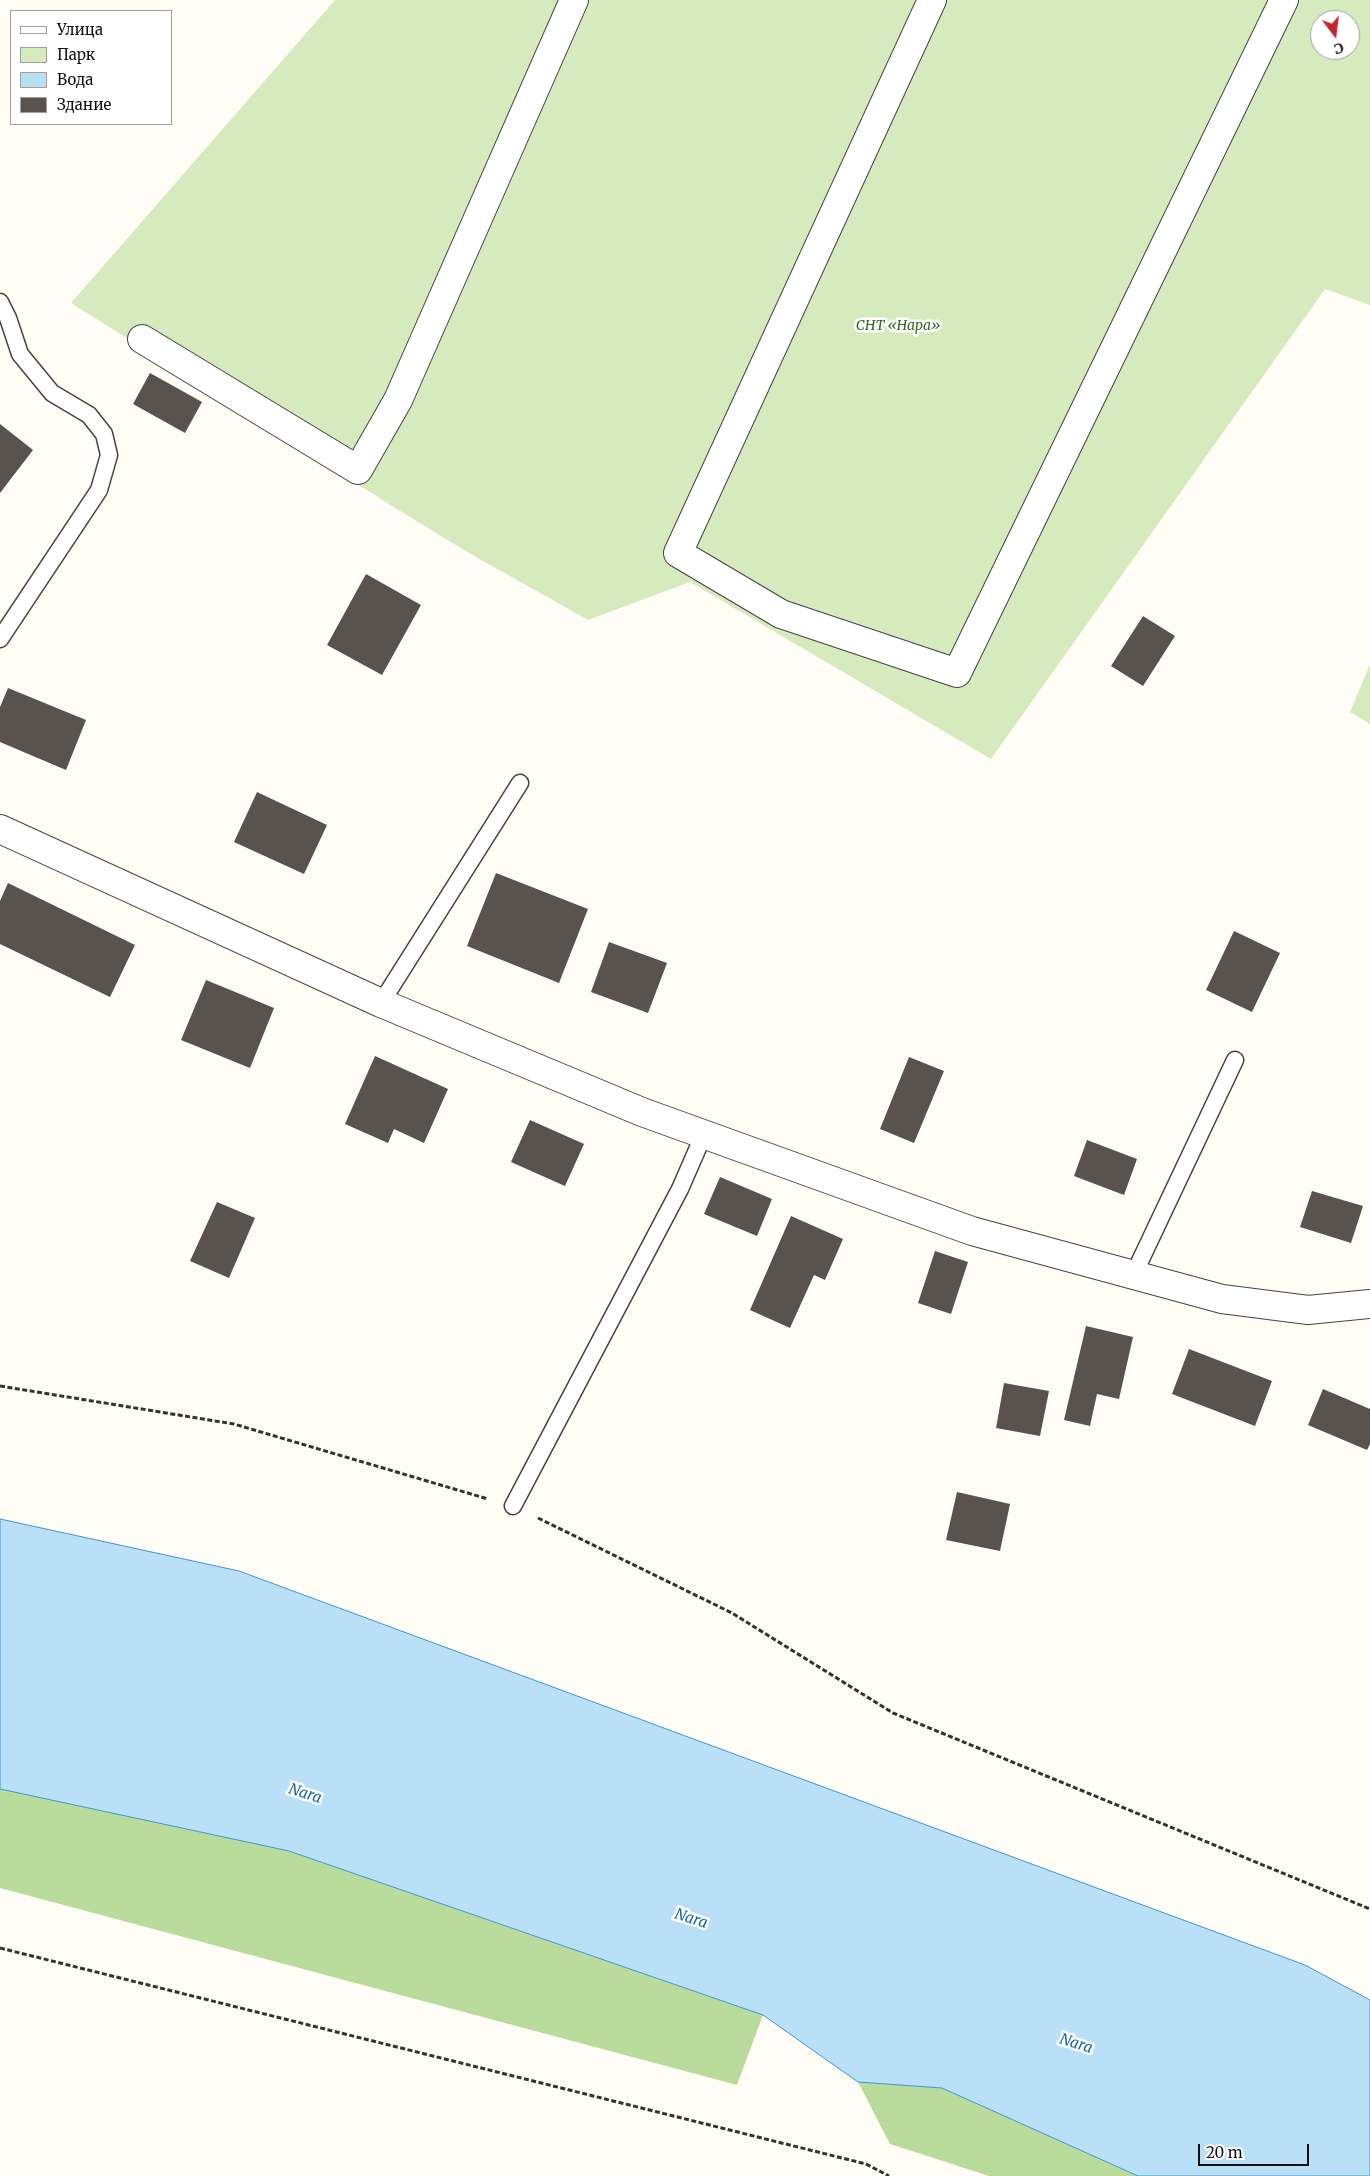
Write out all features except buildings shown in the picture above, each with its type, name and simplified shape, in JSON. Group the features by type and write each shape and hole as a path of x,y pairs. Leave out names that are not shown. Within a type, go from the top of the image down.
{"street":[{"path":"142,339 358,470 398,400 574,0"},
{"path":"932,0 678,553 781,614 958,672 1284,0"},
{"path":"0,829 381,1003 642,1112 972,1231 1222,1299 1308,1310 1370,1304"}],"lane":[{"path":"0,302 8,318 20,354 52,393 90,415 104,434 109,456 99,490 0,639"},
{"path":"381,1003 520,784"},
{"path":"1133,1276 1236,1060"},
{"path":"513,1506 680,1189 704,1134"}],"path":[{"path":"0,1386 234,1424 513,1506 732,1613 893,1713 1370,1909"},
{"path":"0,1948 866,2164 889,2176"}],"green space":[{"name":"СНТ «Нара»","path":"335,0 1370,0 1370,305 1325,289 991,759 690,582 588,620 469,553 71,303"},
{"path":"1370,664 1370,724 1350,712"},
{"path":"0,1789 289,1851 763,2015 737,2085 0,1888"},
{"path":"858,2082 942,2088 1138,2176 989,2176 890,2144"}],"water":[{"name":"Nara","path":"0,1519 239,1571 1305,1965 1370,2000 1370,2176 1138,2176 942,2088 858,2082 763,2015 289,1851 0,1789"}]}
